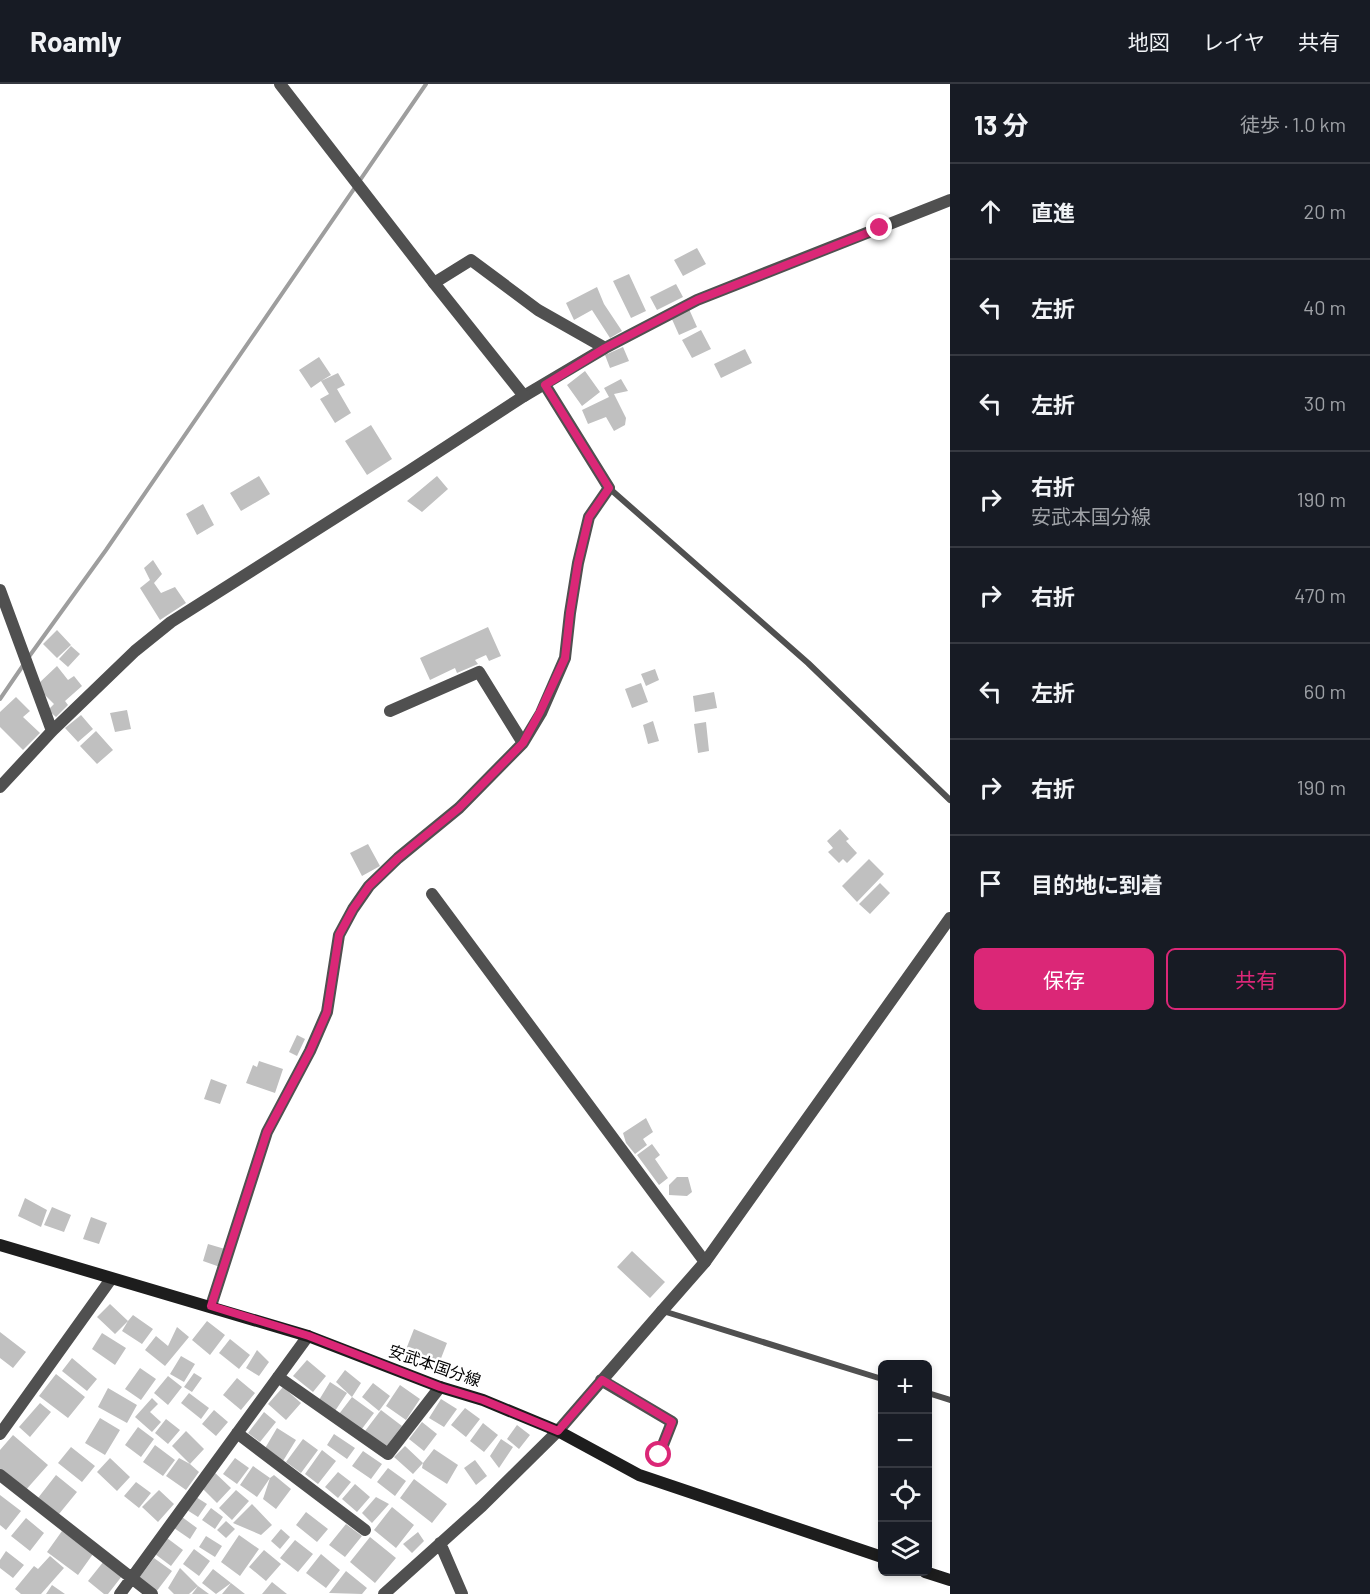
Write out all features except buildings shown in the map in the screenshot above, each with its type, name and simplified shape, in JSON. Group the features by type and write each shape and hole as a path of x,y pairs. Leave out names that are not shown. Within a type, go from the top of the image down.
{"main road":[{"name":"安武本国分線","path":"0,1245 309,1336 440,1387 483,1400 558,1431 639,1475 878,1556"},
{"path":"932,1574 950,1580"}],"street":[{"path":"280,84 524,396"},
{"path":"0,787 52,731 135,651 171,622 524,396 605,348 697,300 950,200"},
{"path":"434,283 471,260 538,310 605,348"},
{"path":"211,1306 267,1132 310,1051 327,1012 339,935 353,909 369,886 398,858 459,808 523,743 565,658 575,583 589,517 609,488 545,385"},
{"path":"0,590 52,731"},
{"path":"390,711 479,672 523,743"},
{"path":"432,894 705,1262"},
{"path":"384,1594 482,1506 558,1431 705,1262 950,918"},
{"path":"0,1434 111,1279"},
{"path":"120,1594 309,1336"},
{"path":"278,1377 388,1454 440,1387"},
{"path":"602,1380 672,1422 659,1455"},
{"path":"237,1433 365,1530"},
{"path":"0,1475 152,1594"},
{"path":"440,1543 462,1594"}],"lane":[{"path":"609,488 808,663 950,800"},
{"path":"662,1311 878,1378"},
{"path":"932,1395 950,1400"}],"waterway":[{"path":"28,658 106,550 426,84"},
{"path":"0,699 24,664"}],"route":[{"path":"659,1455 672,1422 602,1380 558,1431 483,1400 440,1387 309,1336 211,1306 267,1132 310,1051 327,1012 339,935 353,909 369,886 398,858 459,808 523,743 565,658 578,563 589,517 609,488 545,385 605,348 697,300 880,228"}]}
